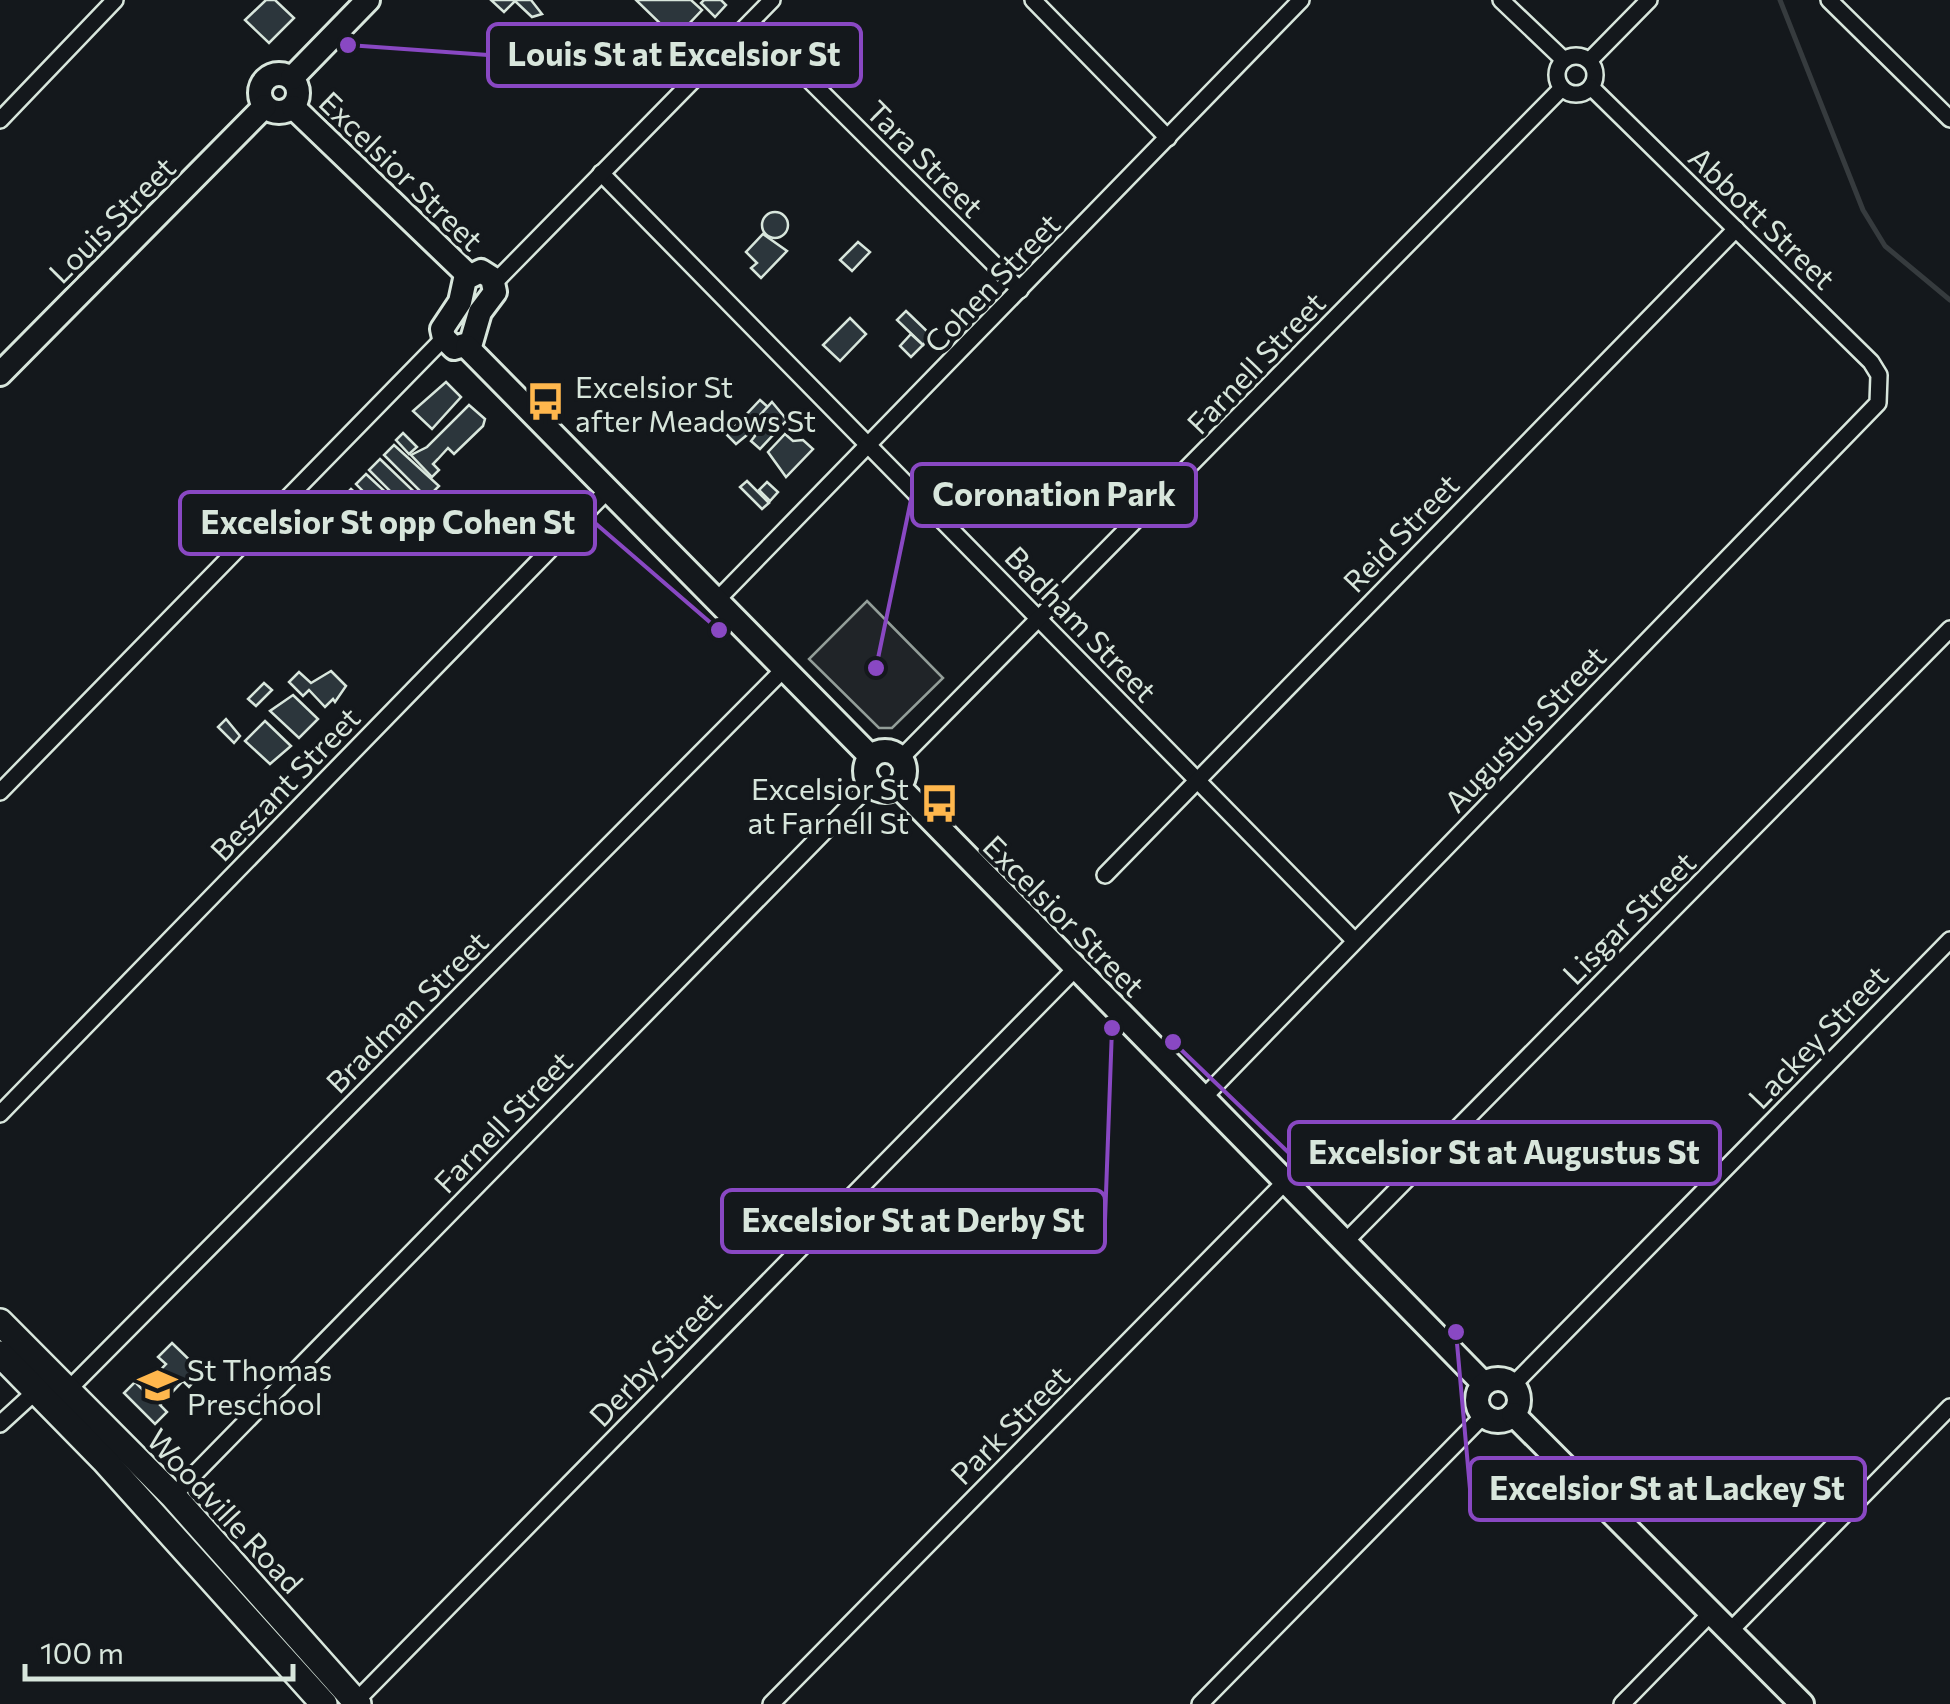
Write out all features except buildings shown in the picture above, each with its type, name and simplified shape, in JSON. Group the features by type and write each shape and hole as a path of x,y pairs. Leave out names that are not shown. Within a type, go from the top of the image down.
{"main road":[{"name":"Woodville Road","path":"0,1322 173,1496 357,1702"},
{"name":"Woodville Road","path":"0,1354 104,1460 324,1704"}],"street":[{"path":"0,120 115,0"},
{"path":"292,78 368,0"},
{"path":"494,282 772,0"},
{"path":"1033,0 1168,138"},
{"name":"Cohen Street","path":"717,600 871,447 1301,0"},
{"path":"1501,0 1564,60"},
{"path":"1589,61 1649,0"},
{"path":"1829,0 1950,119"},
{"name":"Tara Street","path":"750,22 1020,290"},
{"path":"1574,56 1589,61 1594,71 1591,87 1574,94 1562,88 1557,77 1564,60 1574,56"},
{"path":"275,74 292,78 299,92 293,107 278,113 265,106 260,96 265,80 275,74"},
{"name":"Abbott Street","path":"1591,87 1871,362 1879,375 1880,394"},
{"name":"Farnell Street","path":"901,758 1562,88"},
{"name":"Louis Street","path":"0,374 265,106"},
{"name":"Excelsior Street","path":"293,107 469,276"},
{"name":"Badham Street","path":"602,173 1354,940"},
{"name":"Reid Street","path":"1105,874 1736,229"},
{"path":"0,792 444,338 444,324 460,302 469,276 485,272 494,282 495,292 480,312 475,335 467,347"},
{"path":"444,338 454,348 467,347 871,757"},
{"name":"Augustus Street","path":"1203,1098 1866,419 1880,394"},
{"name":"Beszant Street","path":"0,1114 608,490"},
{"name":"Lisgar Street","path":"1344,1242 1950,630"},
{"name":"Bradman Street","path":"68,1390 783,670"},
{"path":"889,751 901,758 906,770 899,787 887,792 870,785 865,774 871,757 889,751"},
{"name":"Farnell Street","path":"173,1496 870,785"},
{"name":"Excelsior Street","path":"899,787 1484,1384"},
{"name":"Lackey Street","path":"1513,1385 1950,940"},
{"name":"Derby Street","path":"357,1702 1076,968"},
{"name":"Park Street","path":"772,1704 1285,1182"},
{"path":"1502,1379 1513,1385 1519,1396 1513,1414 1496,1420 1484,1415 1478,1403 1484,1384 1502,1379"},
{"path":"0,1424 35,1392"},
{"path":"1730,1631 1950,1406"},
{"path":"1513,1414 1802,1704"},
{"path":"1200,1704 1484,1415"},
{"path":"1622,1704 1711,1613"}],"shaded area":[{"path":"867,601 943,678 892,728 879,728 809,659"}],"waterway":[{"path":"1780,0 1863,210 1885,246 1950,300"}],"place":[{"name":"Louis St at Excelsior St","path":"348,45"},
{"name":"Excelsior St after Meadows St","path":"545,402"},
{"name":"Excelsior St opp Cohen St","path":"719,630"},
{"name":"Coronation Park","path":"876,668"},
{"name":"Excelsior St at Farnell St","path":"939,804"},
{"name":"Excelsior St at Derby St","path":"1112,1028"},
{"name":"Excelsior St at Augustus St","path":"1173,1042"},
{"name":"Excelsior St at Lackey St","path":"1456,1332"},
{"name":"St Thomas Preschool","path":"157,1385"}]}
